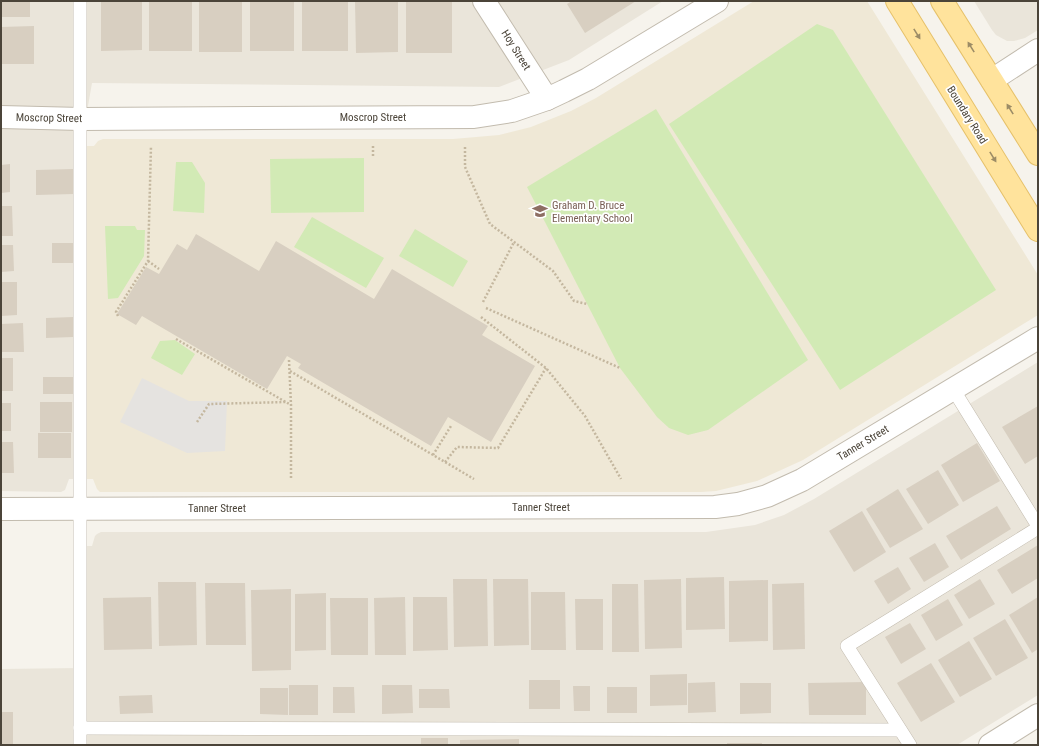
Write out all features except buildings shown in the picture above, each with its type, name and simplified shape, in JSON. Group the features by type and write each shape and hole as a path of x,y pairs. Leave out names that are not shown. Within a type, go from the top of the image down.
{"main road":[{"name":"Boundary Road","path":"896,1 1038,230"},
{"path":"942,1 1038,154"}],"street":[{"name":"Hoy Street","path":"484,1 547,100"},
{"name":"Moscrop Street","path":"1,117 81,119 474,117 512,111 547,100 588,79 716,1"},
{"path":"992,80 1038,50"},
{"name":"Tanner Street","path":"1,509 715,507 738,504 767,496 802,480 1038,338"},
{"path":"990,745 1038,715"}],"lane":[{"path":"80,1 80,745"},
{"path":"910,745 847,646 1038,527 953,389"},
{"path":"80,728 900,730"}],"path":[{"path":"118,316 116,312 148,261 151,146"},
{"path":"373,146 373,157"},
{"path":"465,146 465,167 490,224 553,271 574,301 587,304"},
{"path":"482,302 514,242"},
{"path":"148,261 159,269"},
{"path":"486,308 620,368"},
{"path":"482,317 546,368 585,416 621,479"},
{"path":"176,339 291,405"},
{"path":"289,360 291,405 291,479"},
{"path":"445,462 457,447 498,448 546,368"},
{"path":"290,371 474,479"},
{"path":"197,422 210,404 287,402"},
{"path":"433,455 451,426"}],"shaded area":[{"path":"1,1 663,1 569,60 499,87 92,83 81,146 81,479 69,479 65,490 61,492 1,491"},
{"name":"Graham D. Bruce Elementary School","path":"754,1 867,1 1038,275 1038,315 803,460 757,481 716,491 100,492 97,489 93,479 81,479 81,146 94,146 98,141 103,139 453,139 499,135 531,127 571,111 596,98"},
{"path":"974,1 1038,1 1038,30 1025,38 1007,41 996,35"},
{"path":"1038,362 1038,695 957,745 1,745 1,669 80,668 81,546 92,546 95,536 101,532 706,532 755,525 784,515 814,499"},
{"path":"142,378 189,401 227,401 225,451 187,453 120,422"}],"green space":[{"path":"817,24 833,30 996,290 840,390 669,124"},
{"path":"656,109 808,360 708,430 688,435 669,428 657,417 620,368 527,187"},
{"path":"364,158 364,212 271,213 270,159"},
{"path":"176,162 192,162 205,183 204,213 173,211"},
{"path":"312,217 384,258 366,288 294,247"},
{"path":"105,226 135,226 137,230 145,230 144,256 118,298 108,299"},
{"path":"415,229 468,261 453,287 399,256"},
{"path":"175,340 195,354 182,375 151,358 160,341"}],"place":[{"name":"Graham D. Bruce Elementary School","path":"540,211"}]}
